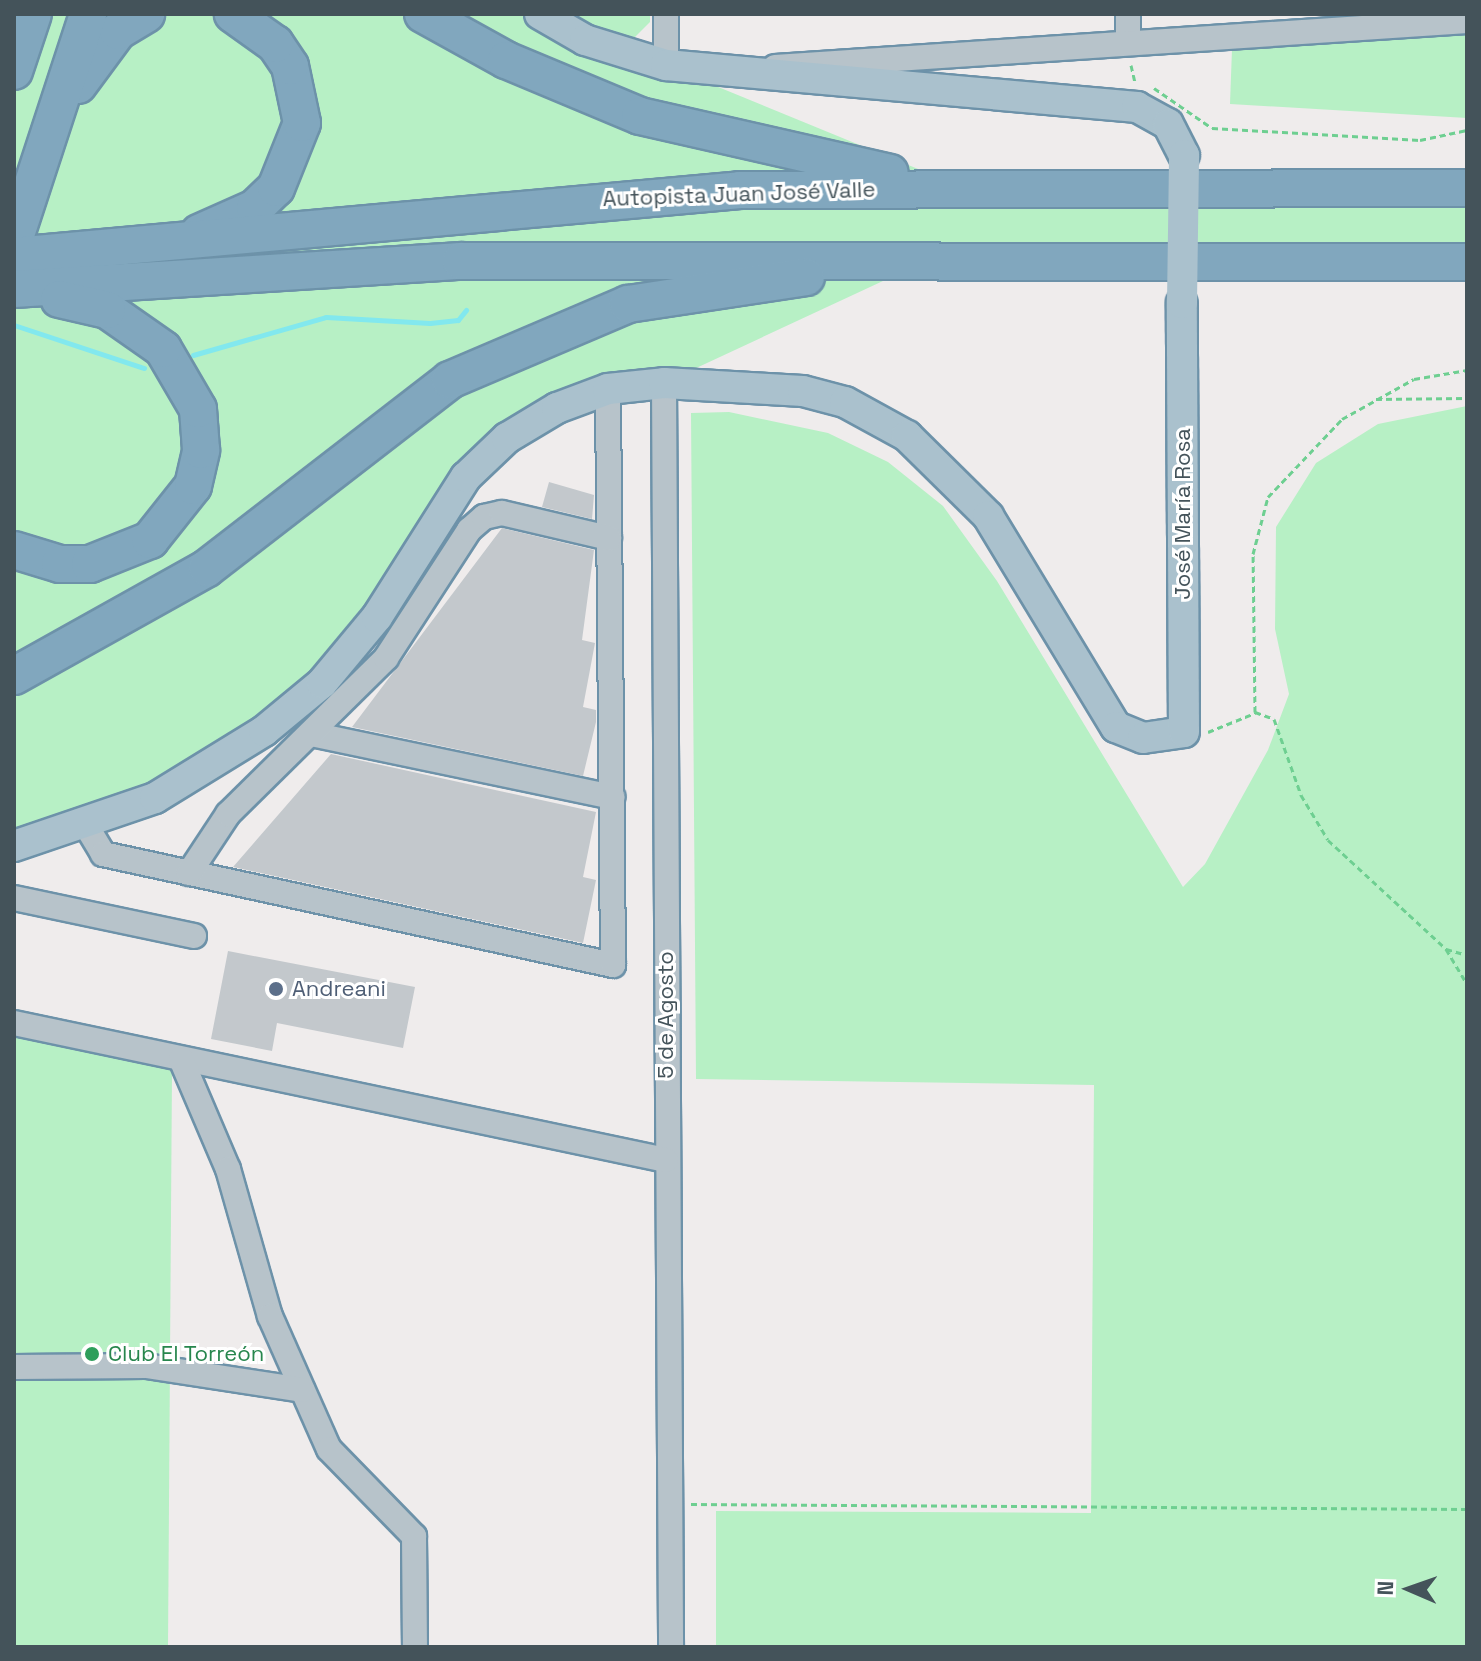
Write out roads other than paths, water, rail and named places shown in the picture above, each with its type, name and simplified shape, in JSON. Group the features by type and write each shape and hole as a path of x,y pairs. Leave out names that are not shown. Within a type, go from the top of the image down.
{"highway":[{"path":"14,71 33,14"},
{"path":"18,229 46,151 88,14"},
{"path":"46,151 96,54 146,14"},
{"path":"143,248 255,208 293,159 302,123 290,66 275,44 233,14"},
{"path":"423,14 455,26 640,116 962,187"},
{"name":"Autopista Juan José Valle","path":"14,256 143,248 633,196 962,187 1467,188"},
{"path":"14,289 461,261 1467,262"},
{"path":"14,676 207,568 450,380 549,333 628,304 926,261"},
{"path":"14,289 107,310 163,349 198,409 201,450 193,486 175,516 136,548 75,564 14,550"}],"main road":[{"name":"José María Rosa","path":"540,14 585,40 666,65 752,70 1137,107 1175,130 1184,155 1184,732 1143,738 1116,727 988,516 907,436 845,402 803,391 664,383"},
{"path":"14,846 87,827 214,766 310,693 377,617 466,477 520,430 608,389 664,383"}],"street":[{"path":"666,14 666,65"},
{"path":"1128,14 1128,43"},
{"path":"752,70 1467,21"},
{"name":"5 de Agosto","path":"664,383 671,1647"},
{"path":"87,827 103,854 613,965 608,389"},
{"path":"189,873 228,814 386,658 484,517 502,513 609,538"},
{"path":"311,734 612,797"},
{"path":"14,898 194,936"},
{"path":"14,1023 666,1160"},
{"path":"181,1059 228,1169 270,1316 329,1449 414,1536 415,1647"},
{"path":"14,1367 146,1366 302,1390"}],"waterway":[{"path":"193,355 326,317 430,323 458,320 466,310"},
{"path":"14,325 144,368"}],"place":[{"name":"Andreani","path":"276,989"},
{"name":"Club El Torreón","path":"92,1354"}]}
